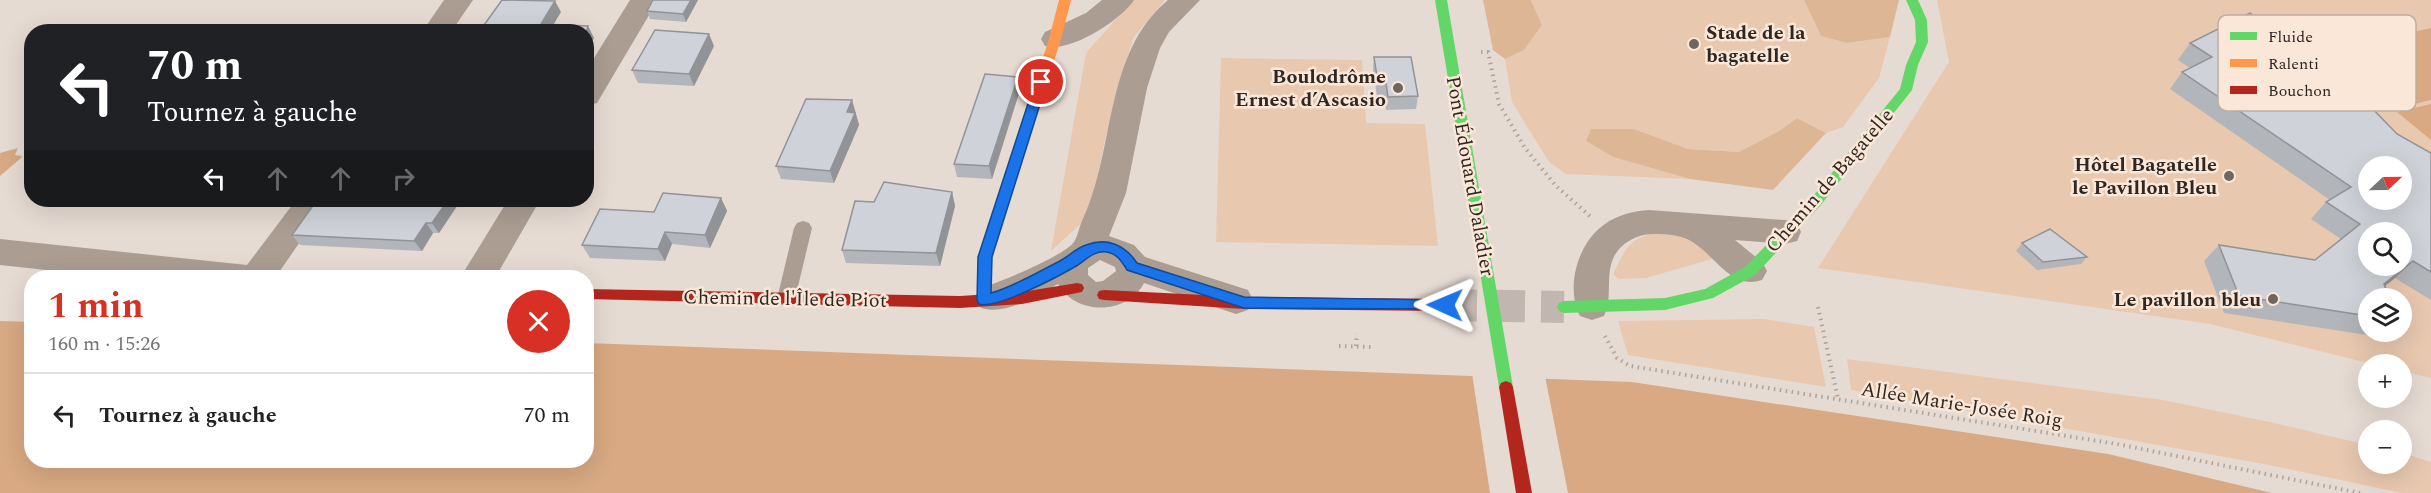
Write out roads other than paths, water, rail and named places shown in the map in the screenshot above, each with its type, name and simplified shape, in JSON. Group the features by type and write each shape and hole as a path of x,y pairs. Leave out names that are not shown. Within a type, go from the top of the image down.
{"street":[{"path":"442,24 459,0"},
{"path":"594,83 644,0"},
{"path":"984,300 985,257 1055,39 1065,0"},
{"path":"1055,39 1096,20 1120,0"},
{"path":"1086,273 1092,232 1110,194 1132,93 1142,60 1156,27 1186,0"},
{"name":"Pont Édouard Daladier","path":"1441,0 1524,493"},
{"name":"Chemin de Bagatelle","path":"1578,307 1665,304 1708,294 1730,285 1750,271 1815,203 1906,90 1912,65 1922,42 1921,20 1912,0"},
{"path":"1110,194 1128,260"},
{"path":"262,270 308,207"},
{"path":"482,270 520,207"},
{"path":"1578,307 1589,290 1597,256 1611,235 1630,225 1656,222 1740,226 1785,232"},
{"path":"1682,224 1706,233 1750,271"},
{"path":"1086,273 1107,247 1128,260 1244,303"},
{"path":"0,252 172,270"},
{"name":"Chemin de l'Île de Piot","path":"594,294 960,302 984,300 1086,273 1114,292 1128,281 1128,260"},
{"path":"1086,273 1244,303 1445,305"}],"lane":[{"path":"786,298 804,228"}],"tunnel":[{"path":"1445,305 1564,307"}],"place":[{"name":"Stade de la bagatelle","path":"1694,44"},
{"name":"Boulodrôme Ernest d’Ascasio","path":"1398,88"},
{"name":"Hôtel Bagatelle le Pavillon Bleu","path":"2229,176"},
{"name":"Le pavillon bleu","path":"2273,299"}]}
